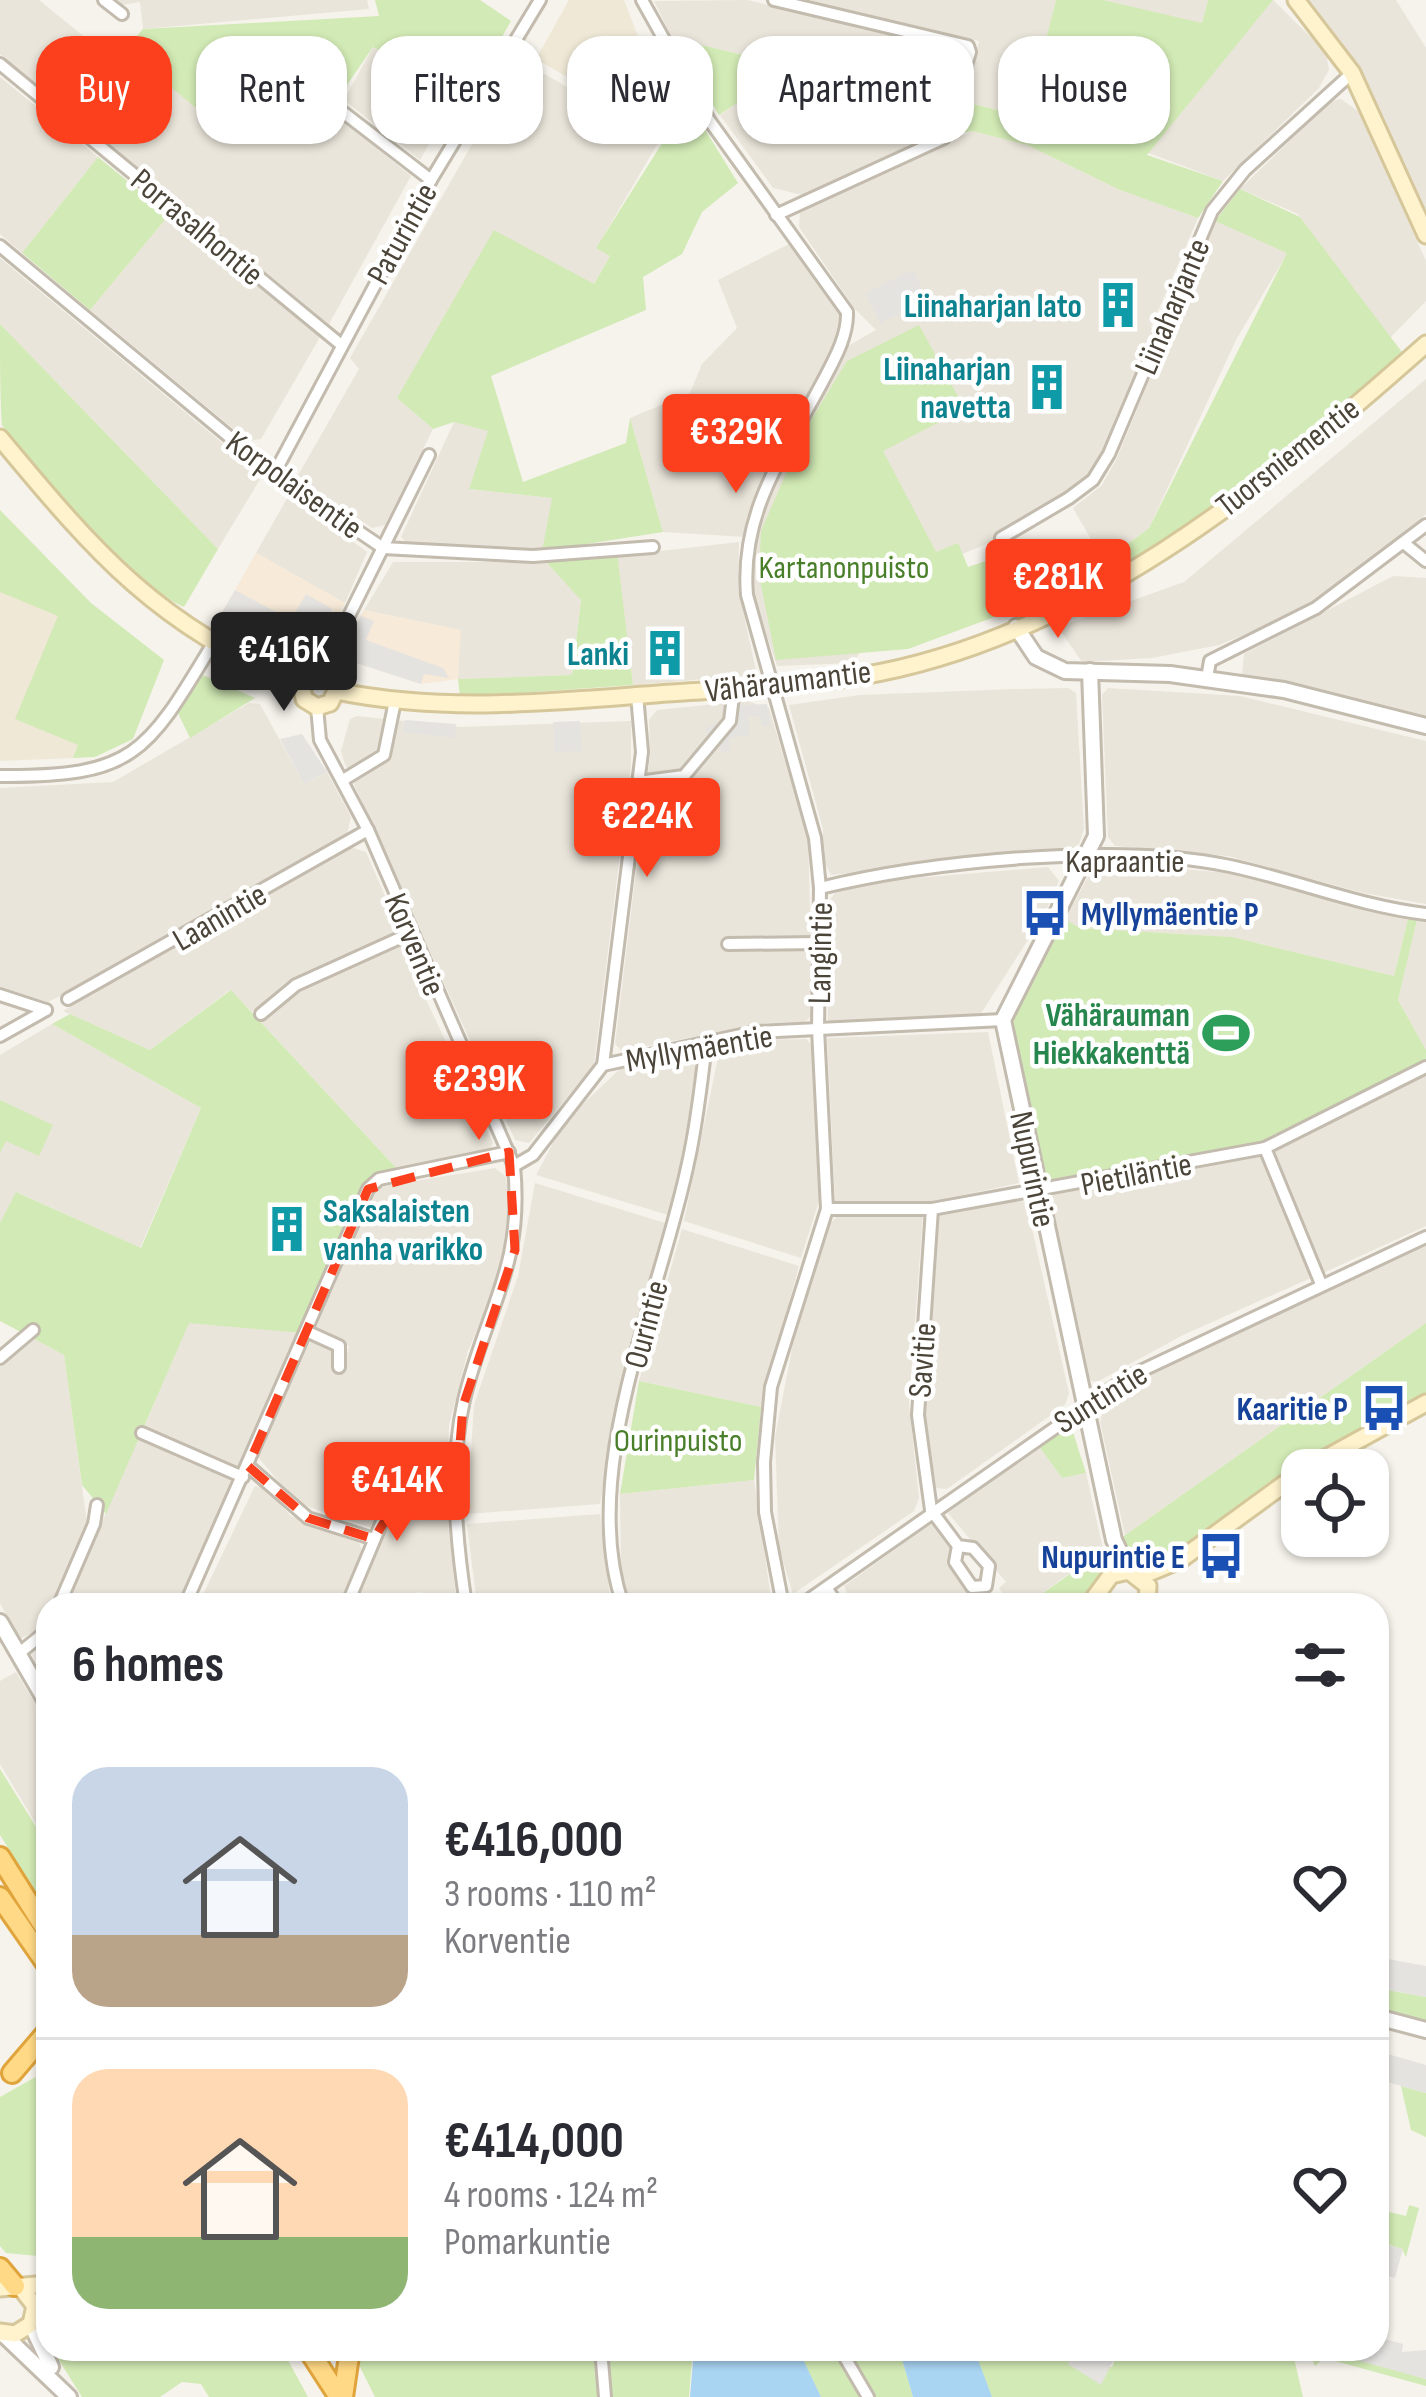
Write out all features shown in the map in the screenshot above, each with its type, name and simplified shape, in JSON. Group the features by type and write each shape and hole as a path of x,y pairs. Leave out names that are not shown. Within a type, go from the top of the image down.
{"highway":[{"path":"0,1857 36,1914"},
{"path":"0,1897 36,1951"},
{"path":"6,2077 36,2044"},
{"path":"6,2077 36,2060"},
{"path":"0,2268 12,2288"},
{"path":"316,2361 341,2397"},
{"path":"341,2397 348,2361"}],"main road":[{"path":"1296,0 1352,73 1426,235"},
{"name":"Tuorsniementie","path":"1016,627 1139,567 1238,497 1426,344"},
{"path":"0,439 71,528 143,598 212,645 302,686"},
{"name":"Vähäraumantie","path":"336,692 484,706 771,686 865,675 1016,627"},
{"path":"321,672 333,679 336,692 330,703 317,706 304,699 302,686 310,675 321,672"},
{"path":"1343,1449 1426,1403"},
{"path":"1155,1593 1180,1560 1281,1487"},
{"path":"1102,1593 1111,1575 1135,1574 1180,1560"},
{"path":"1135,1574 1144,1593"},
{"path":"12,2288 33,2300 33,2320"},
{"path":"1,2332 15,2334 36,2316"}],"street":[{"path":"104,0 122,14"},
{"name":"Paturintie","path":"274,474 339,343 430,180 540,0"},
{"path":"642,0 709,120 776,215 944,139 968,46 774,0"},
{"name":"Porrasalhontie","path":"0,64 339,343"},
{"name":"Liinaharjante","path":"1001,538 1093,480 1212,212 1245,170 1352,73"},
{"path":"347,115 430,180"},
{"name":"Langintie","path":"776,215 847,312 848,323 746,537 747,595 815,838 820,888 818,1029 827,1208 771,1388 765,1512 781,1593"},
{"name":"Korpolaisentie","path":"0,245 274,474 383,548 532,556 653,548"},
{"path":"321,672 429,454"},
{"path":"1207,678 1210,661 1316,608 1426,525"},
{"path":"1405,544 1426,561"},
{"path":"1016,627 1028,648 1051,667 1207,678 1329,699 1426,726"},
{"path":"0,776 86,773 124,759 162,725 212,645"},
{"path":"1003,1020 1087,859 1098,811 1090,671"},
{"path":"638,782 684,776 730,721 734,688"},
{"path":"603,1064 642,752 638,695"},
{"path":"343,781 384,755 395,701"},
{"name":"Korventie","path":"317,706 315,728 368,830 514,1166 519,1210 515,1250 463,1406 456,1497 465,1593"},
{"name":"Laanintie","path":"68,999 368,830"},
{"name":"Kapraantie","path":"820,888 888,872 1173,856 1426,914"},
{"path":"261,1014 296,985 411,933"},
{"path":"728,944 819,943"},
{"path":"0,995 46,1010 0,1036"},
{"name":"Myllymäentie","path":"514,1166 533,1155 603,1064 755,1032 1003,1020"},
{"name":"Nupurintie","path":"1003,1020 1114,1540 1111,1575"},
{"name":"Ourintie","path":"621,1593 609,1509 612,1489 630,1381 688,1164 706,1044"},
{"name":"Pietiläntie","path":"827,1208 932,1209 1264,1148 1426,1067"},
{"path":"1264,1148 1321,1284"},
{"path":"190,1593 371,1186 379,1179 509,1152"},
{"name":"Savitie","path":"931,1510 918,1402 932,1209"},
{"name":"Suntintie","path":"820,1593 1085,1403 1188,1345 1426,1237"},
{"path":"0,1358 33,1330"},
{"path":"306,1331 339,1346 339,1367"},
{"path":"142,1432 245,1472 308,1518 374,1539"},
{"path":"352,1593 388,1505 400,1496 456,1497"},
{"path":"64,1593 97,1505"},
{"path":"931,1510 958,1546"},
{"name":"Nupurintie","path":"1114,1540 1135,1574"},
{"path":"826,1589 829,1593"},
{"path":"0,1622 36,1685"},
{"path":"18,1654 36,1640"},
{"path":"1389,2020 1426,2030"},
{"path":"33,2320 36,2330"},
{"path":"1,2332 69,2397"},
{"path":"46,2361 69,2397"},
{"path":"602,2361 604,2397"},
{"path":"847,2361 868,2397"}],"highlighted area":[{"path":"509,1152 515,1250 463,1406 456,1497 400,1495 374,1539 308,1518 248,1466 368,1189"}],"shaded area":[{"path":"0,0 39,0 83,36 36,36 36,84 0,54"},
{"path":"117,0 367,0 369,9 143,29 140,2 122,5"},
{"path":"569,0 624,0 638,36 567,36 567,77 543,63 543,46"},
{"path":"747,0 897,36 737,36 737,54 713,48 713,36 671,36 654,1"},
{"path":"808,0 1056,0 1047,36 998,36 998,110 974,104 979,41 974,36"},
{"path":"1103,0 1208,0 1202,24"},
{"path":"1273,0 1326,52 1329,70 1319,88 1223,181 1146,152 1153,144 1170,144 1170,123"},
{"path":"1306,0 1396,0 1426,48 1426,217 1360,70"},
{"path":"371,51 371,121 347,102"},
{"path":"543,73 567,87 567,144 657,144 597,247 610,256 593,285 397,398 433,429 385,525 372,528 297,477 359,369 350,358 472,144 543,144"},
{"path":"0,77 36,106 36,144 82,144 98,157 22,253 0,234"},
{"path":"172,87 196,108 196,144 347,144 347,124 411,176 329,324 110,144 172,144"},
{"path":"1341,99 1359,112 1426,261 1426,301 1388,340 1298,214 1240,189 1331,101"},
{"path":"737,103 737,138 720,115"},
{"path":"974,132 998,138 998,144 1027,145 1120,190 1198,218 1151,327 1157,336 1093,480 1001,538 960,555 893,603 853,663 777,666 751,588 757,521 848,346 876,330 855,309 799,227 800,211 944,144 974,144"},
{"path":"400,144 429,144 420,160"},
{"path":"741,144 915,144 802,195 773,188"},
{"path":"169,215 320,337 261,439 248,441 90,310"},
{"path":"1215,221 1288,252 1236,340 1149,528 1104,562 1073,508 1102,485 1116,460"},
{"path":"795,241 848,323 746,537 663,532 630,418 690,393 702,364 737,328 718,280"},
{"path":"0,258 262,476 218,549 0,324"},
{"path":"913,270 928,301 880,323 865,293"},
{"path":"1426,379 1426,514 1396,544 1294,614 1219,645 1152,658 1082,662 1058,627 1184,582"},
{"path":"454,422 489,431 469,489 553,498 542,551 408,544 401,537"},
{"path":"289,495 367,552 345,603 256,553"},
{"path":"739,542 738,588 757,675 633,685 617,556"},
{"path":"0,546 123,641 73,758 0,761"},
{"path":"256,553 345,603 323,647 299,651 220,616"},
{"path":"393,562 546,562 581,599 572,675 458,679 460,630 364,610"},
{"path":"1393,576 1426,578 1426,718 1320,689 1242,676 1244,654"},
{"path":"235,590 291,620 306,594 332,609 319,641 293,646 220,616"},
{"path":"364,610 461,630 458,679 421,684 347,660 347,641"},
{"path":"361,616 374,621 366,640 443,668 449,678 424,674 421,684 347,660 347,641"},
{"path":"1068,688 1076,693 1084,829 1079,844 1067,851 831,875 822,858 823,829 789,705 860,695"},
{"path":"1108,688 1240,696 1426,741 1426,904 1363,893 1228,856 1115,846 1108,837 1102,695"},
{"path":"747,701 769,708 808,838 813,1014 805,1022 763,1023 622,1051 615,1044 650,756 649,720 657,710"},
{"path":"249,703 260,704 304,784 327,772 351,817 347,834 158,947 48,1002 0,987 0,788 113,782"},
{"path":"767,704 771,726 762,726 760,716 749,716 749,735 729,738 730,751 721,752 719,736 707,734 706,728 722,721 726,706"},
{"path":"350,719 461,727 631,721 631,765 594,1065 529,1143 515,1140 344,762 341,751"},
{"path":"405,720 456,724 455,738 403,732"},
{"path":"580,721 582,751 554,752 553,722"},
{"path":"302,734 327,772 304,784 280,739"},
{"path":"350,847 366,852 398,926 394,935 286,982 252,1012 230,990 150,1050 63,1011"},
{"path":"1111,863 1230,873 1408,919 1394,976 1232,937 1080,928 1065,919 1093,868"},
{"path":"1048,867 1059,881 1045,913 980,1015 828,1022 827,904 835,893 868,882"},
{"path":"1417,920 1426,921 1426,1050 1398,1000"},
{"path":"401,946 493,1143 488,1154 399,1171 261,1022 300,990"},
{"path":"52,1024 201,1108 140,1248 17,1192 0,1223 0,1153 6,1140 52,1126 0,1100 0,1055"},
{"path":"988,1032 1019,1183 936,1201 835,1202 827,1038"},
{"path":"806,1039 814,1047 819,1201 801,1258 684,1221 720,1048 748,1040"},
{"path":"690,1056 696,1067 668,1215 536,1175 565,1121 620,1069"},
{"path":"1426,1074 1426,1226 1321,1274 1271,1154"},
{"path":"1262,1156 1311,1278 1183,1335 1097,1382 1088,1380 1049,1201 1054,1194"},
{"path":"495,1168 506,1177 511,1219 498,1279 468,1351 449,1425 447,1491 404,1486 409,1464 400,1460 371,1528 297,1503 257,1456 311,1340 336,1352 334,1368 343,1372 349,1346 315,1329 378,1187"},
{"path":"535,1183 665,1223 621,1382 600,1504 467,1514 474,1405 518,1276"},
{"path":"1020,1199 1027,1206 1069,1393 1065,1405 947,1489 936,1488 923,1401 938,1212"},
{"path":"839,1215 923,1215 909,1403 919,1498 914,1511 793,1593 779,1548 775,1437 793,1344 829,1224"},
{"path":"682,1229 799,1266 761,1407 639,1381"},
{"path":"1426,1245 1426,1323 1125,1535 1100,1422 1104,1405 1116,1393 1203,1345"},
{"path":"189,1322 298,1331 237,1467 144,1427"},
{"path":"34,1339 64,1355 87,1523 56,1593 36,1593 36,1631 20,1639 0,1603 0,1367"},
{"path":"138,1439 231,1480 221,1515 184,1593 71,1593"},
{"path":"1038,1445 1062,1478 1086,1473 1103,1549 1042,1593 1003,1593 999,1588 1006,1582 948,1513"},
{"path":"754,1480 770,1593 627,1593 621,1572 620,1494"},
{"path":"255,1486 266,1488 291,1516 359,1543 362,1551 345,1593 204,1593"},
{"path":"405,1501 446,1505 456,1593 359,1593 394,1510"},
{"path":"600,1514 610,1593 476,1593 467,1524"},
{"path":"931,1524 952,1550 949,1560 972,1593 847,1593 844,1586"},
{"path":"16,1672 36,1705 36,1824 0,1764 0,1681"},
{"path":"1389,1959 1426,1966 1426,1997 1389,1990"},
{"path":"1389,2054 1426,2065 1426,2093 1389,2082"},
{"path":"1389,2245 1403,2249 1395,2278 1389,2276"},
{"path":"1389,2340 1403,2344 1402,2352 1426,2350 1426,2379 1360,2361 1389,2361"},
{"path":"1069,2361 1113,2361 1101,2385"}],"green space":[{"path":"375,0 480,0 511,21 502,36 371,36 371,50 347,85 347,36 196,36 196,108 172,88 172,36 137,36 143,29 379,16"},
{"path":"1056,0 1103,0 1202,23 1208,0 1273,0 1170,127 1170,36 1047,36"},
{"path":"713,48 737,54 737,103 719,115 713,105"},
{"path":"974,104 998,110 998,138 974,132"},
{"path":"713,142 738,183 702,212 682,254 643,277 646,310 491,376 523,482 626,443 630,418 663,532 542,551 552,498 469,489 488,431 454,422 433,429 397,398 494,230 594,284 610,256 596,248 662,144"},
{"path":"1023,144 1156,144 1147,155 1223,181 1198,218 1120,190"},
{"path":"98,157 169,215 90,310 22,253"},
{"path":"1240,189 1300,217 1408,360 1139,567 1115,580 1104,562 1149,528 1287,253 1215,221"},
{"path":"0,324 218,549 184,607 113,553 15,445 2,425"},
{"name":"Kartanonpuisto","path":"919,325 965,409 883,451 936,552 958,543 968,567 1013,552 1035,602 908,649 776,660 759,575 761,531 805,430 847,361"},
{"path":"0,510 91,603 164,660 133,739 95,757 73,758 78,745 15,719 58,616 0,592"},
{"path":"617,552 633,685 460,697 458,679 572,675 581,600 546,562"},
{"path":"196,672 255,698 190,738 175,707"},
{"path":"1065,919 1080,928 1232,937 1394,976 1408,919 1417,920 1398,1000 1426,1050 1426,1060 1261,1143 1047,1180 1012,1029 1018,1000"},
{"path":"231,990 399,1171 370,1180 303,1333 189,1323 106,1514 82,1485 64,1355 34,1339 32,1330 19,1331 0,1321 0,1223 16,1192 141,1248 201,1108 52,1024 70,1014 150,1050"},
{"path":"0,1100 53,1125 39,1156 6,1141 0,1153"},
{"path":"1426,1323 1426,1408 1336,1449 1281,1449 1281,1485 1152,1570 1108,1560 1088,1593 1043,1593"},
{"name":"Ourinpuisto","path":"639,1381 761,1407 754,1480 620,1494"},
{"path":"1071,1426 1086,1473 1062,1478 1038,1445"},
{"path":"0,1769 36,1827 36,1893 0,1835"},
{"path":"1389,1990 1426,1997 1426,2022 1389,2013"},
{"path":"36,2077 36,2256 6,2253 0,2246 0,2097"},
{"path":"1401,2086 1426,2093 1426,2137 1411,2130"},
{"path":"1409,2205 1419,2208 1406,2257 1402,2249 1389,2245 1389,2212 1406,2216"},
{"path":"60,2361 288,2361 308,2397 209,2397 201,2384 182,2382 160,2397 82,2397"},
{"path":"357,2361 692,2361 689,2397 375,2397"},
{"path":"803,2361 902,2361 913,2397 821,2397"},
{"path":"978,2361 1069,2361 1112,2367 1114,2361 1295,2361 1303,2397 992,2397"},
{"path":"1335,2361 1367,2361 1426,2379 1426,2386"}],"water":[{"path":"693,2361 804,2361 821,2397 690,2397"},
{"path":"902,2361 978,2361 992,2397 913,2397"}],"place":[{"name":"Liinaharjan lato","path":"1118,305"},
{"name":"Liinaharjan navetta","path":"1047,387"},
{"name":"Lanki","path":"665,653"},
{"name":"Myllymäentie P","path":"1045,913"},
{"name":"Vähärauman Hiekkakenttä","path":"1226,1033"},
{"name":"Saksalaisten vanha varikko","path":"287,1229"},
{"name":"Kaaritie P","path":"1384,1408"},
{"name":"Nupurintie E","path":"1221,1556"}]}
